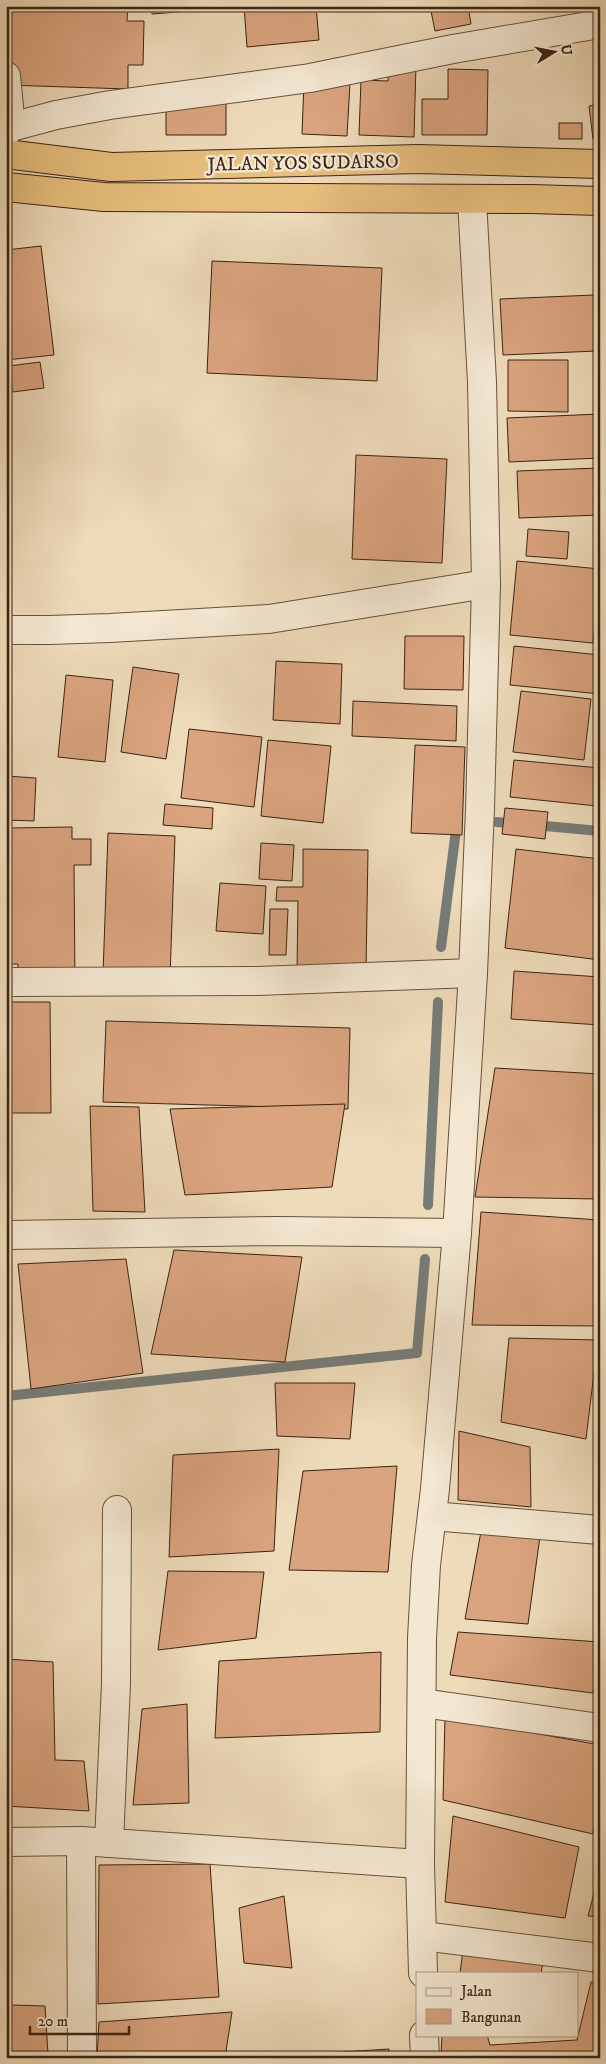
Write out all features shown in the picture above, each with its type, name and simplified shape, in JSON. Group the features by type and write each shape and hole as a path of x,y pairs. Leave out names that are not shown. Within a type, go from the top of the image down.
{"highway":[{"name":"JALAN YOS SUDARSO","path":"6,154 111,167 418,159 600,164"},
{"path":"283,197 284,163"},
{"name":"JALAN YOS SUDARSO","path":"6,187 104,197 600,201"}],"street":[{"path":"6,76 9,130 56,115 110,105 310,78 452,49 600,24"},
{"path":"423,1972 420,1864 422,1638 426,1566 457,1232 473,973 480,809 486,584 482,382 472,200"},
{"path":"6,630 110,628 269,619 486,584"},
{"path":"6,982 257,981 473,973"},
{"path":"6,1235 278,1231 457,1232"},
{"path":"109,1843 116,1683 117,1510"},
{"path":"432,1516 600,1530"},
{"path":"422,1703 600,1728"},
{"path":"81,1841 82,2058"},
{"path":"6,1842 81,1841 420,1864"},
{"path":"423,1936 600,1958"},
{"path":"424,2036 425,2058"}],"building":[{"path":"6,6 128,6 127,21 144,21 143,65 128,65 128,89 6,85"},
{"path":"151,6 230,6 230,8 152,14"},
{"path":"244,6 316,6 319,40 247,47"},
{"path":"430,6 468,6 471,24 435,31"},
{"path":"389,64 416,65 414,137 359,135 361,80 388,81"},
{"path":"448,69 488,70 487,135 422,135 422,99 448,99"},
{"path":"304,81 350,83 347,136 302,134"},
{"path":"226,103 226,135 166,135 166,104"},
{"path":"600,104 600,138 593,139 589,106"},
{"path":"559,123 582,123 582,139 559,139"},
{"path":"41,246 54,355 6,360 6,250"},
{"path":"212,261 382,268 377,381 207,373"},
{"path":"594,295 597,351 503,355 500,299"},
{"path":"508,360 568,360 568,412 508,411"},
{"path":"40,362 44,388 13,392 9,366"},
{"path":"600,414 600,458 509,462 507,418"},
{"path":"356,455 447,459 442,563 352,559"},
{"path":"600,468 600,515 519,518 517,471"},
{"path":"528,529 569,532 567,559 526,556"},
{"path":"517,561 600,569 593,643 510,635"},
{"path":"405,636 464,636 463,690 404,689"},
{"path":"514,646 600,655 600,694 510,685"},
{"path":"276,661 342,664 340,724 273,720"},
{"path":"133,667 179,674 166,759 121,752"},
{"path":"66,675 113,680 105,762 58,757"},
{"path":"521,691 591,699 584,760 513,752"},
{"path":"353,701 457,706 456,741 352,736"},
{"path":"189,729 262,737 254,807 181,798"},
{"path":"268,740 331,746 323,823 261,816"},
{"path":"415,745 465,747 462,835 411,833"},
{"path":"514,760 600,768 597,806 510,797"},
{"path":"6,776 36,778 34,821 6,820"},
{"path":"165,804 213,808 212,829 163,825"},
{"path":"505,808 548,812 545,839 502,834"},
{"path":"72,827 72,839 91,839 91,865 74,865 75,982 17,983 18,964 6,964 6,932 11,932 10,828"},
{"path":"108,833 175,836 170,977 103,974"},
{"path":"261,843 294,845 292,881 259,879"},
{"path":"303,849 368,850 366,970 297,969 298,901 276,901 277,887 303,887"},
{"path":"516,849 600,859 600,960 505,948"},
{"path":"220,883 266,886 263,934 216,931"},
{"path":"270,909 288,909 286,955 269,955"},
{"path":"514,971 600,977 600,1025 511,1019"},
{"path":"6,1002 50,1002 51,1113 6,1113"},
{"path":"106,1021 350,1028 348,1109 103,1102"},
{"path":"495,1068 600,1074 600,1199 475,1197"},
{"path":"345,1104 332,1187 185,1195 170,1109"},
{"path":"90,1106 139,1107 145,1212 93,1211"},
{"path":"481,1212 600,1220 600,1326 472,1325"},
{"path":"174,1250 302,1257 285,1362 151,1354"},
{"path":"126,1259 143,1373 31,1389 18,1264"},
{"path":"6,1292 7,1292 6,1390"},
{"path":"509,1338 598,1340 586,1439 501,1422"},
{"path":"275,1383 355,1383 350,1439 277,1436"},
{"path":"459,1431 530,1447 531,1507 458,1500"},
{"path":"279,1449 274,1551 169,1557 173,1455"},
{"path":"397,1466 388,1572 289,1570 303,1471"},
{"path":"482,1526 541,1529 528,1624 465,1619"},
{"path":"168,1571 264,1572 256,1638 158,1650"},
{"path":"458,1632 600,1642 600,1673 593,1693 450,1675"},
{"path":"381,1652 380,1732 215,1738 219,1661"},
{"path":"6,1659 53,1662 55,1760 84,1761 89,1811 6,1806"},
{"path":"187,1704 189,1803 133,1805 142,1709"},
{"path":"445,1717 600,1745 600,1796 593,1834 443,1800"},
{"path":"453,1816 579,1847 565,1918 445,1902"},
{"path":"210,1864 219,1997 98,2004 99,1865"},
{"path":"600,1870 600,1917 588,1916"},
{"path":"284,1896 292,1968 244,1963 239,1908"},
{"path":"463,1950 543,1963 541,1972 460,1972"},
{"path":"591,1982 600,1983 600,2058 441,2058 442,2036 487,2036 490,2045 577,2040"},
{"path":"12,2005 45,2006 48,2054 6,2052 6,2035"},
{"path":"232,2012 225,2058 97,2058 99,2022"},
{"path":"389,2049 389,2058 246,2058"}],"waterway":[{"path":"497,822 517,824"},
{"path":"534,825 600,831"},
{"path":"441,947 456,830"},
{"path":"428,1205 438,1002"},
{"path":"6,1396 417,1353 425,1259"}]}
